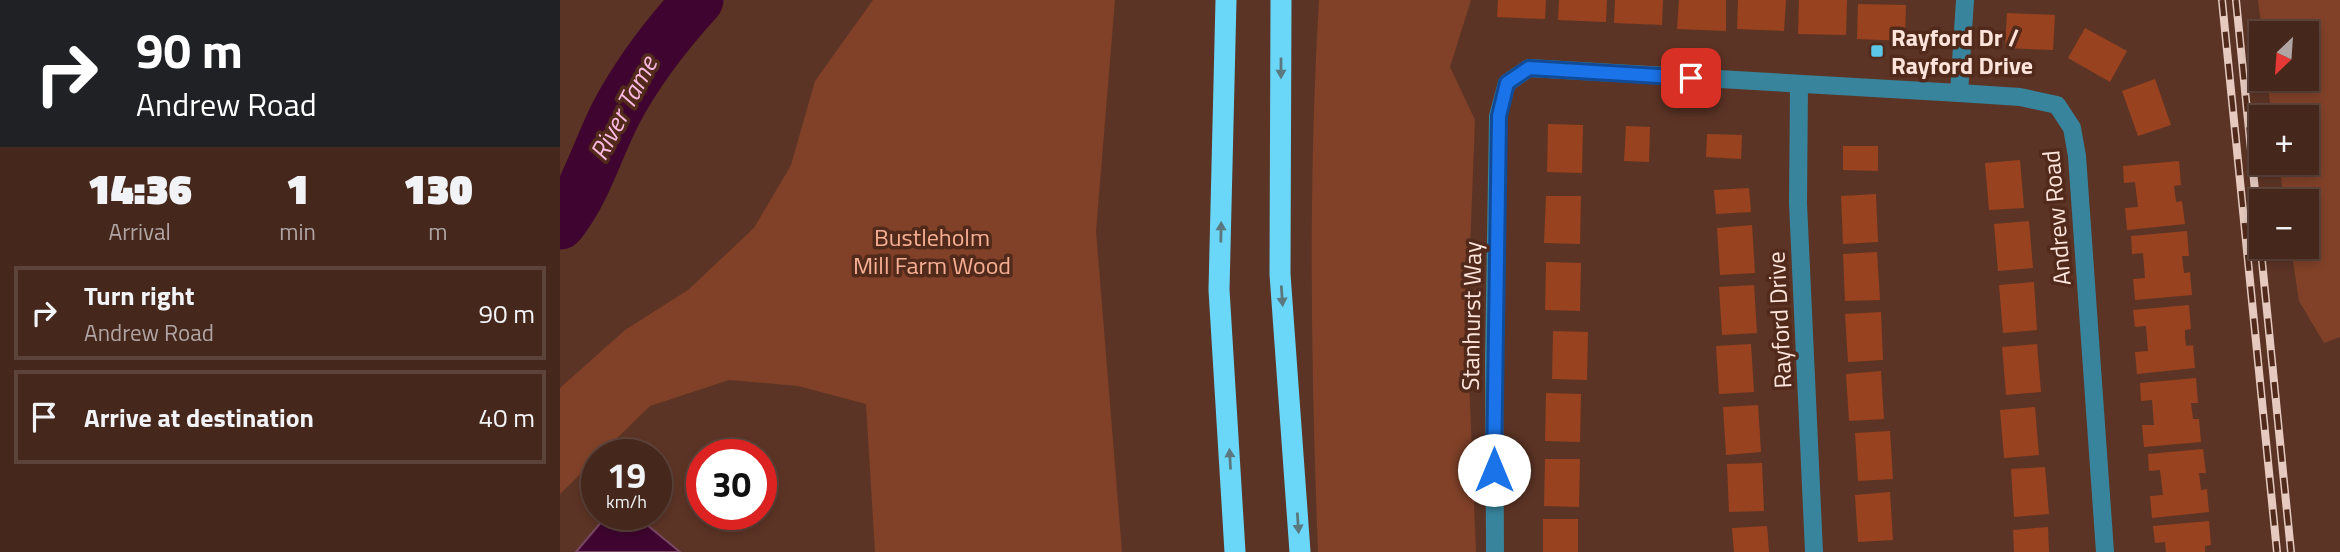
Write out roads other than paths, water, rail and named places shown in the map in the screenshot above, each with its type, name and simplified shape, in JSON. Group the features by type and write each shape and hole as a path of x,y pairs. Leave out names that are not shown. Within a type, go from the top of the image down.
{"highway":[{"path":"1226,0 1219,290 1235,552"},
{"path":"1281,0 1280,274 1300,552"}],"street":[{"path":"1959,93 1965,0"},
{"name":"Andrew Road","path":"1507,83 1529,68 2020,97 2057,105 2072,128 2105,552"},
{"name":"Stanhurst Way","path":"1495,552 1494,362 1498,130 1507,83"},
{"name":"Rayford Drive","path":"1799,85 1798,203 1814,552"}],"waterway":[{"name":"River Tame","path":"560,224 577,198 616,113 643,68 698,0"}],"railway":[{"path":"2222,0 2277,552"},
{"path":"2236,0 2291,552"}],"place":[{"name":"Rayford Dr / Rayford Drive","path":"1877,51"}],"park label":[{"name":"Bustleholm Mill Farm Wood","path":"932,251"}]}
